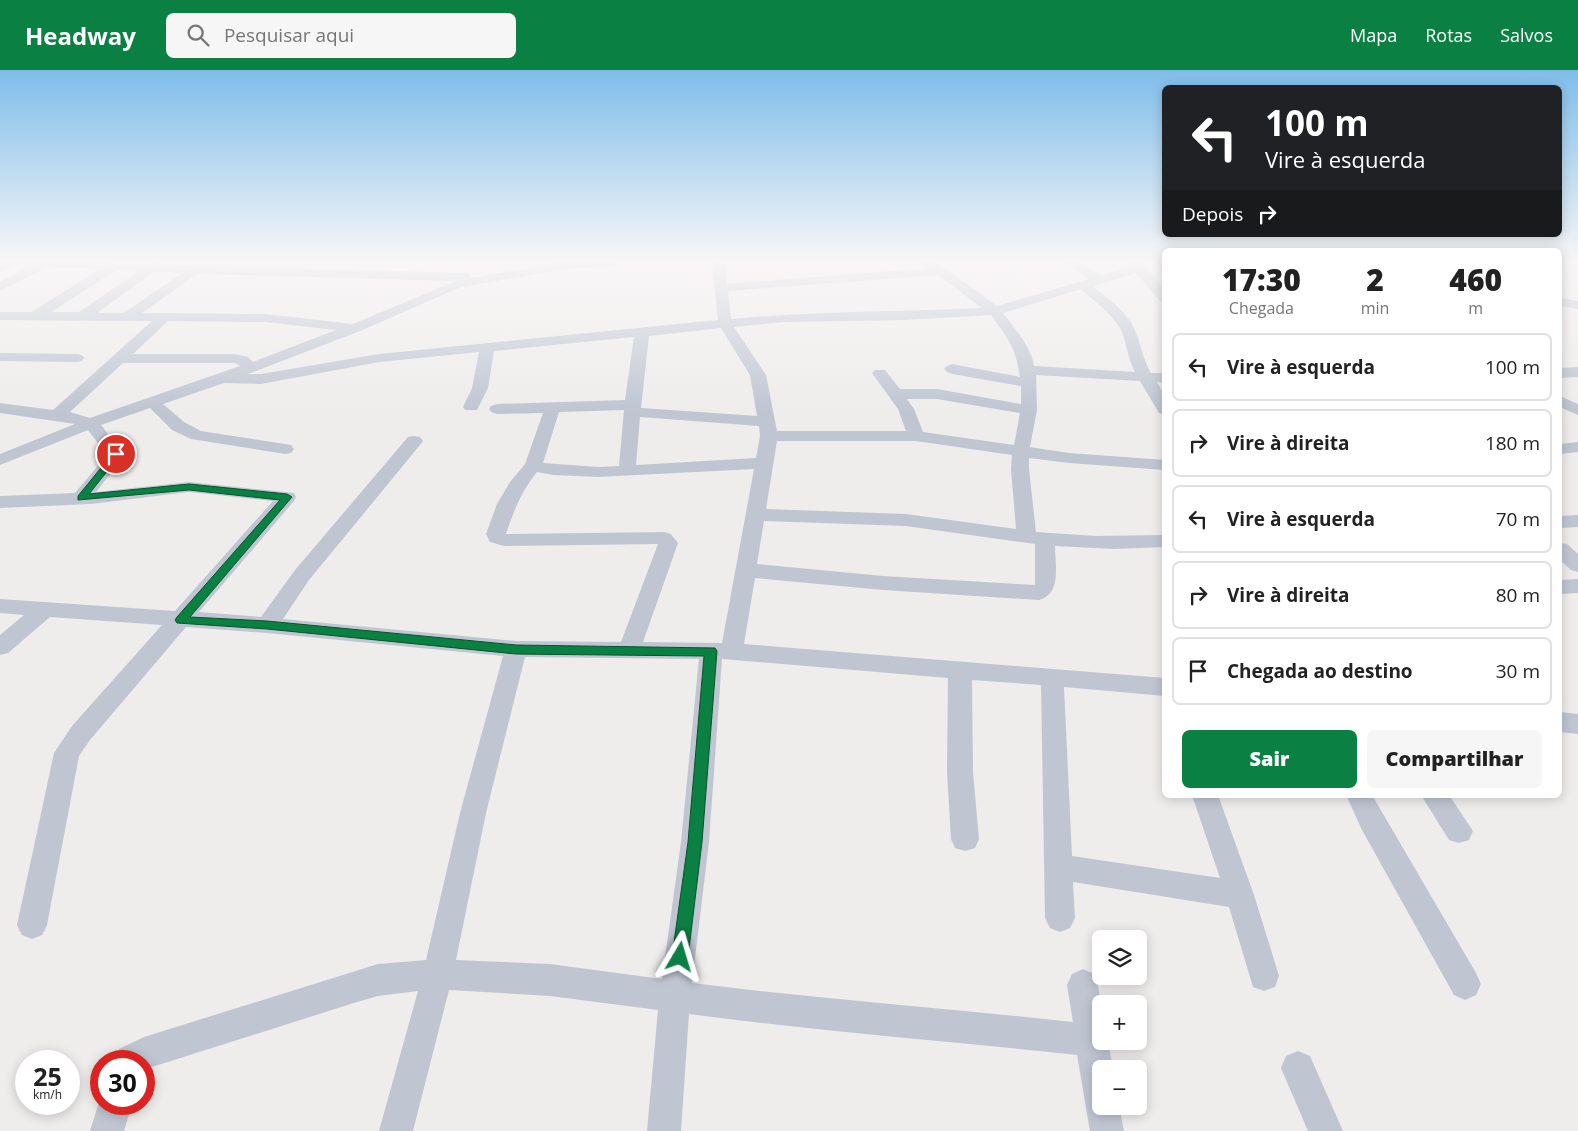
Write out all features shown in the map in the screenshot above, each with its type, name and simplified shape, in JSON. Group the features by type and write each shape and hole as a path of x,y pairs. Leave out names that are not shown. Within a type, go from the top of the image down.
{"street":[{"path":"35,316 42,312"},
{"path":"83,316 89,312"},
{"path":"127,317 135,312"},
{"path":"0,460 91,423 250,368 355,328 391,312"},
{"path":"664,1131 675,996 722,651 748,570 755,515 765,463 768,429 758,376 725,324 724,312"},
{"path":"223,378 261,379 379,358 725,324 837,316 904,316 986,312"},
{"path":"748,570 883,583 1039,593 1045,587 1020,469 1021,451 1029,410 1028,377 1021,348 995,312"},
{"path":"1113,312 1126,327 1134,356 1162,405"},
{"path":"0,316 265,318 355,328"},
{"path":"57,415 165,317"},
{"path":"627,470 636,368 642,333"},
{"path":"471,407 480,388 488,346"},
{"path":"0,357 77,358"},
{"path":"119,359 235,358 243,360 250,368"},
{"path":"952,369 1028,377 1162,378"},
{"path":"1562,372 1578,372"},
{"path":"880,373 906,409 916,436"},
{"path":"897,394 937,394 1029,410"},
{"path":"152,402 178,426 197,435 285,450"},
{"path":"1562,402 1578,410"},
{"path":"553,406 533,466 520,480 509,498 496,534 497,538 504,540 664,538 667,540 668,543 629,650"},
{"path":"497,409 553,406 633,408 768,429 916,436 1087,459 1162,465"},
{"path":"0,408 57,415 91,423 116,454 81,498"},
{"path":"267,625 302,575 414,441"},
{"path":"1562,449 1578,447"},
{"path":"533,466 553,470 598,472 765,463"},
{"path":"0,502 81,498 189,487 287,497 81,733 66,753 32,925"},
{"path":"755,515 918,521 1036,538 1130,543 1162,541"},
{"path":"1562,522 1578,521"},
{"path":"1562,552 1578,565"},
{"path":"1562,587 1578,586"},
{"path":"0,606 267,625 516,650 722,651 1162,686"},
{"path":"0,647 45,610"},
{"path":"396,1131 438,974 473,813 516,650"},
{"path":"960,670 960,772 965,839"},
{"path":"1052,678 1060,918"},
{"path":"1562,722 1578,724"},
{"path":"1206,798 1240,896 1264,976"},
{"path":"1360,798 1372,822 1466,984"},
{"path":"1436,798 1460,831"},
{"path":"1058,867 1240,896"},
{"path":"154,1050 364,984 398,977 438,974 550,980 797,1012 932,1023 1091,1040"},
{"path":"1083,984 1094,1060"},
{"path":"1298,1068 1326,1131"},
{"path":"106,1131 111,1115"},
{"path":"1103,1115 1106,1131"}],"route":[{"path":"116,454 114,460 81,498 189,487 287,497 181,620 267,625 516,650 711,651 695,842 680,957"}]}
